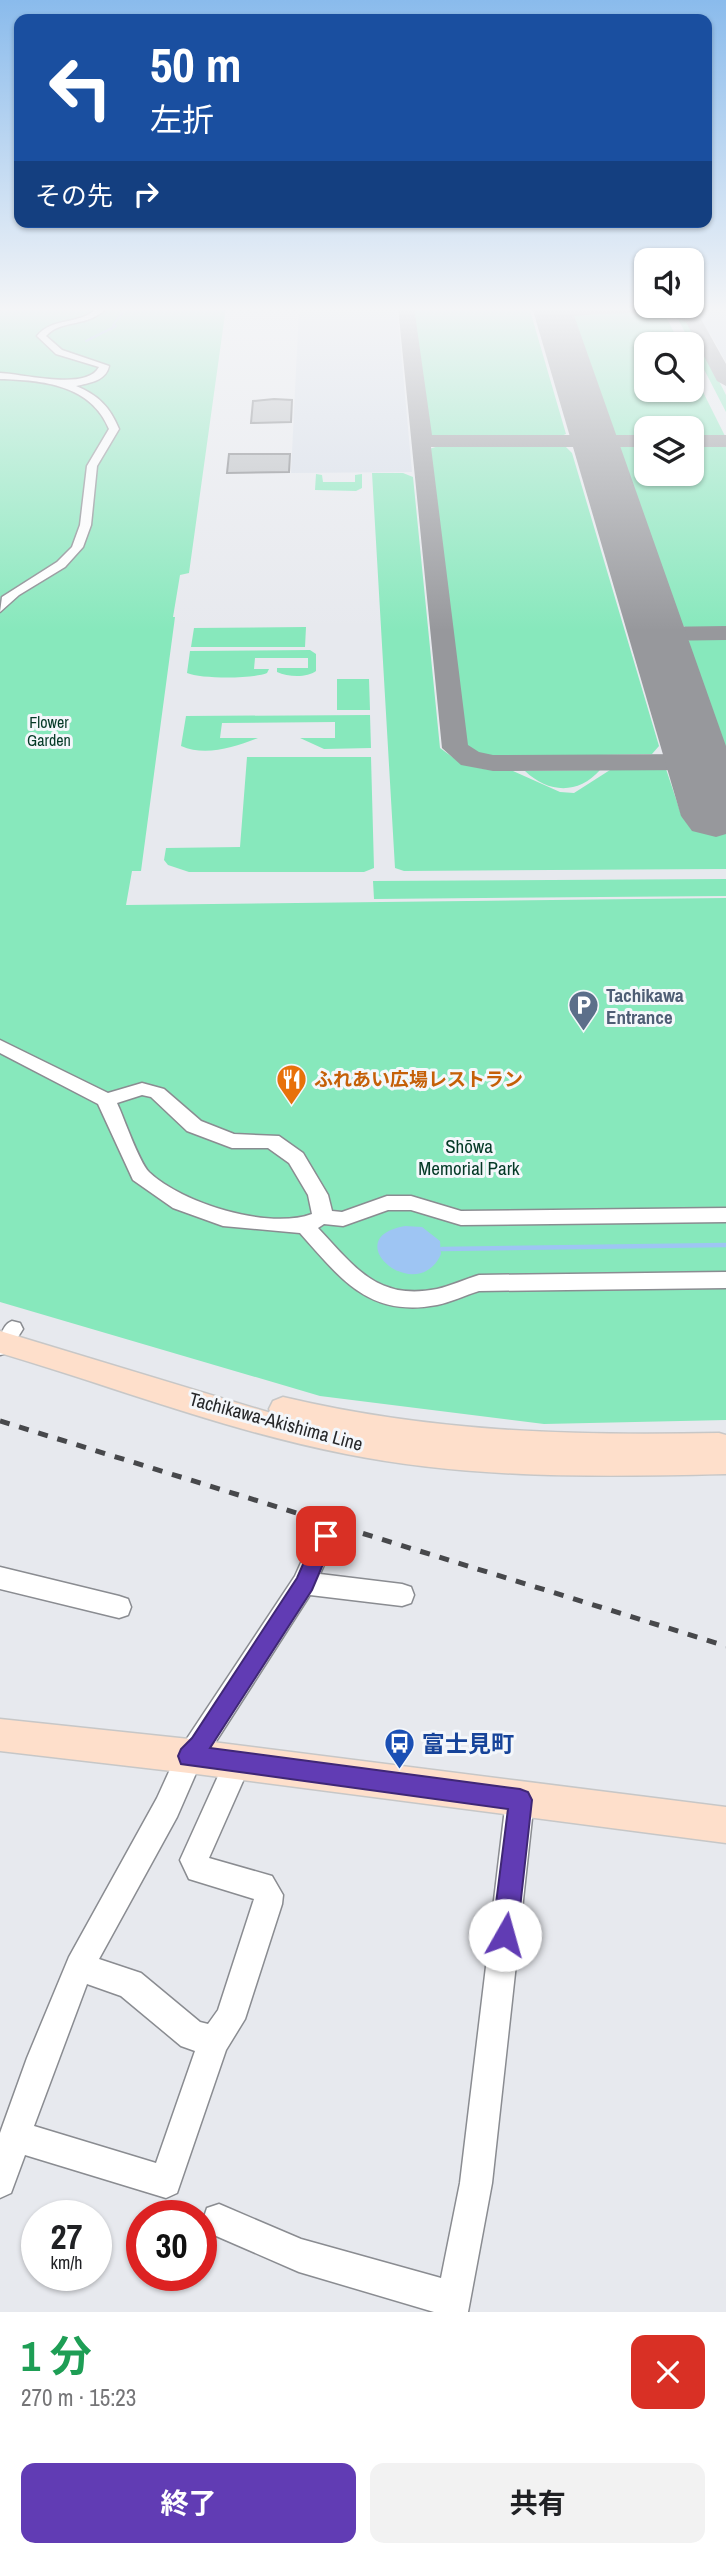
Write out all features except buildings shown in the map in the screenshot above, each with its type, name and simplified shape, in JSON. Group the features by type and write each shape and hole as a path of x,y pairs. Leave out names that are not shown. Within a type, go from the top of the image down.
{"main road":[{"name":"Tachikawa-Akishima Line","path":"3,1337 275,1407 387,1432 529,1447 726,1445"},
{"name":"Tachikawa-Akishima Line","path":"3,1337 251,1418 347,1442 410,1453 540,1464 726,1462"},
{"path":"0,1735 189,1756 726,1825"}],"street":[{"path":"2,601 69,557 88,524 87,488 92,464 114,429 110,415"},
{"path":"0,1046 106,1100 140,1175 180,1203 223,1219 343,1219 387,1203 411,1203 461,1218 726,1215"},
{"path":"106,1100 142,1089 157,1093 194,1126 232,1141 272,1141 296,1158 318,1195 314,1221 369,1290 377,1296 408,1301 441,1296 479,1283 726,1280"},
{"path":"0,2182 30,2088 79,1968 166,1811 189,1756 199,1746 304,1584 326,1536"},
{"path":"0,1578 119,1607"},
{"path":"304,1584 402,1595"},
{"path":"15,2136 166,2182 214,2041 230,2019 269,1895 262,1886 200,1869 194,1860 238,1763"},
{"path":"219,2220 299,2255 453,2306 476,2183 520,1800"},
{"path":"79,1968 130,1984 192,2035 214,2041"}],"shaded area":[{"path":"294,415 407,415 412,472 291,473"}],"green space":[{"name":"Shōwa Memorial Park","path":"0,415 211,415 189,573 180,575 173,617 141,871 132,871 126,905 726,898 726,1420 544,1424 320,1396 0,1302"},
{"path":"426,415 560,415 566,434 556,438 429,437"},
{"path":"606,415 714,415 726,438 704,439 704,416 634,416 634,438 614,436"},
{"path":"704,442 726,442 726,630 696,630 681,624 618,446 622,443 634,443 634,486 704,486"},
{"path":"439,446 565,446 572,453 659,746 652,754 491,757 472,751 463,741 429,449"},
{"path":"372,473 403,473 413,477 440,748 462,764 513,771 560,792 574,793 610,770 666,769 682,817 726,817 726,869 404,871 395,868"},
{"path":"316,474 322,475 323,482 355,482 355,475 362,474 362,488 356,491 315,490"},
{"path":"306,627 305,647 191,647 194,628"},
{"path":"696,636 726,636 726,751 688,641"},
{"path":"310,650 316,654 316,671 308,675 286,675 277,672 277,668 308,668 308,658 255,658 254,669 269,669 267,673 260,675 215,677 187,673 190,651"},
{"path":"337,679 369,679 370,710 337,710"},
{"path":"370,715 371,748 324,749 300,738 335,738 335,722 222,723 220,738 258,738 210,751 181,746 186,716"},
{"path":"247,757 371,757 374,868 364,872 189,872 168,865 164,860 166,848 240,847"},
{"path":"600,770 582,784 563,788 543,784 525,771"},
{"path":"726,879 726,896 374,899 373,881"}],"water":[{"path":"405,1226 422,1227 440,1241 441,1254 430,1269 415,1274 401,1272 388,1265 379,1254 378,1243 385,1233"}],"waterway":[{"path":"442,1249 726,1245"}],"taxiway":[{"path":"418,415 420,436"},
{"path":"420,436 439,442 634,441"},
{"path":"420,436 455,748 471,759 493,763 699,762"},
{"path":"704,441 726,441"},
{"path":"657,634 726,633"}],"runway":[{"path":"586,415 716,816"}],"railway":[{"path":"0,1421 726,1646"}],"place":[{"name":"Tachikawa Entrance","path":"583,1033"},
{"name":"ふれあい広場レストラン","path":"291,1106"},
{"name":"富士見町","path":"399,1771"}],"route":[{"path":"326,1536 304,1584 199,1746 189,1756 520,1800 505,1935"}],"park label":[{"name":"Flower Garden","path":"49,731"}]}
